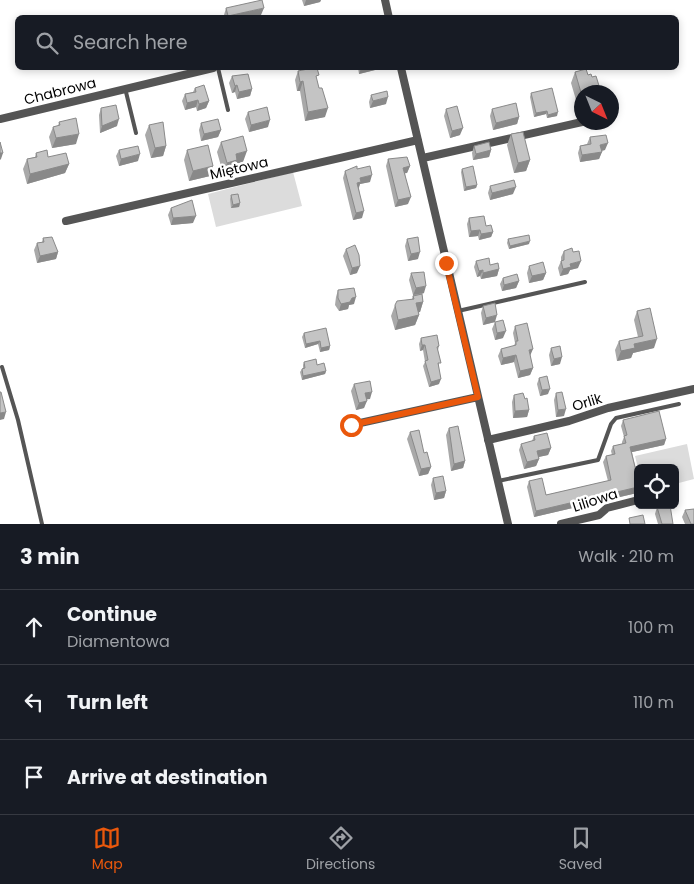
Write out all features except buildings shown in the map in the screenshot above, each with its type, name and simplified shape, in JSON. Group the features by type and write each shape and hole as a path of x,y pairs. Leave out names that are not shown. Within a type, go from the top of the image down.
{"street":[{"path":"385,0 388,15"},
{"name":"Chabrowa","path":"0,119 204,70"},
{"path":"401,70 508,524"},
{"path":"423,158 574,124"},
{"name":"Miętowa","path":"66,221 418,140"},
{"name":"Orlik","path":"488,440 569,420 608,408 694,389"},
{"path":"351,425 478,397"},
{"name":"Liliowa","path":"561,524 599,515 607,508 634,501"}],"lane":[{"path":"218,70 228,110"},
{"path":"126,88 136,133"},
{"path":"458,311 585,282"},
{"path":"2,367 18,420 42,524"},
{"path":"498,481 598,460 611,424 616,418 679,404"}],"shaded area":[{"path":"293,172 302,206 216,227 208,194"},
{"path":"687,444 694,479 679,483 679,464 637,464 635,456"}],"route":[{"path":"351,425 478,397 446,263"}]}
